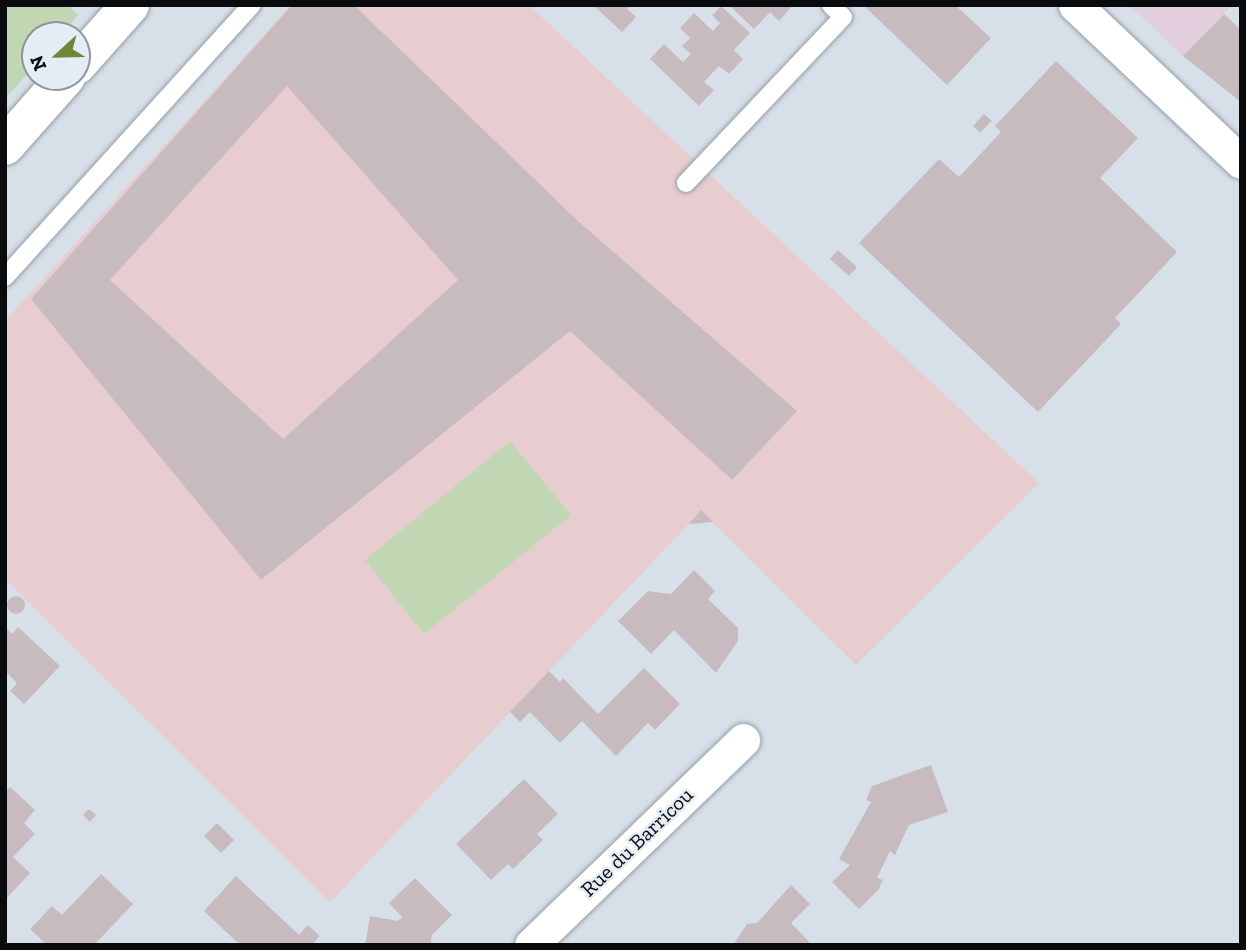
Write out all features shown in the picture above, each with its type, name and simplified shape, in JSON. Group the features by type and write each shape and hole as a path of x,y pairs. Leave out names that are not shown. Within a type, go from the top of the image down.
{"main road":[{"path":"91,49 130,5"},
{"path":"5,146 54,91"}],"street":[{"path":"1075,5 1241,162"},
{"name":"Rue du Barricou","path":"531,945 743,740"}],"lane":[{"path":"5,277 252,5"},
{"path":"686,183 843,17 831,5"}],"shaded area":[{"path":"291,5 529,5 1039,483 856,665 701,511 330,902 5,579 5,321"},
{"path":"1129,5 1232,5 1183,56"}],"green space":[{"path":"10,5 68,5 78,15 73,21 21,21 21,81 5,99 5,11"},
{"path":"510,441 571,515 424,634 365,560"}],"building":[{"path":"292,5 354,5 579,222 797,411 732,480 570,331 261,580 31,299","holes":["287,86 458,280 283,439 110,280"]},
{"path":"593,5 630,5 627,9 636,17 622,32"},
{"path":"729,5 793,5 779,21 770,12 754,29"},
{"path":"863,5 955,5 991,38 947,85"},
{"path":"721,6 750,33 734,50 743,59 729,74 719,66 704,82 714,90 699,106 650,59 664,44 683,62 691,54 682,46 690,38 680,28 694,13 713,31 720,23 712,15"},
{"path":"1224,14 1241,30 1241,102 1183,56"},
{"path":"1056,61 1138,138 1100,178 1177,252 1115,318 1121,324 1038,412 859,243 939,159 959,177 1001,132 995,126"},
{"path":"984,114 992,121 980,133 973,126"},
{"path":"838,250 857,267 849,276 830,259"},
{"path":"701,510 713,522 689,524"},
{"path":"694,570 715,591 708,599 738,628 738,641 716,673 674,630 651,654 618,621 648,591 671,594"},
{"path":"12,596 20,596 25,605 23,612 12,614 7,609 7,601"},
{"path":"5,627 12,634 18,627 60,666 24,704 10,691 17,683 5,671"},
{"path":"644,668 680,704 655,730 648,723 616,756 582,721 560,743 530,712 520,722 510,712 549,671 560,682 563,678 598,714"},
{"path":"931,765 948,812 909,825 895,855 890,851 877,878 883,880 878,890 859,909 832,882 850,865 839,859 871,802 866,800 872,786"},
{"path":"524,779 558,814 537,834 543,840 513,869 508,864 491,880 456,844"},
{"path":"10,787 35,810 24,823 35,834 13,857 30,873 5,900 5,792"},
{"path":"89,809 96,815 90,822 83,815"},
{"path":"217,823 234,840 221,853 204,836"},
{"path":"101,874 133,904 94,945 47,945 30,929 52,906 62,915"},
{"path":"236,876 299,935 308,925 320,936 312,945 240,945 204,911"},
{"path":"415,878 452,915 432,935 430,945 365,945 370,916 398,921 402,917 389,903"},
{"path":"791,885 810,904 791,923 812,945 733,945 747,924 757,923"}]}
